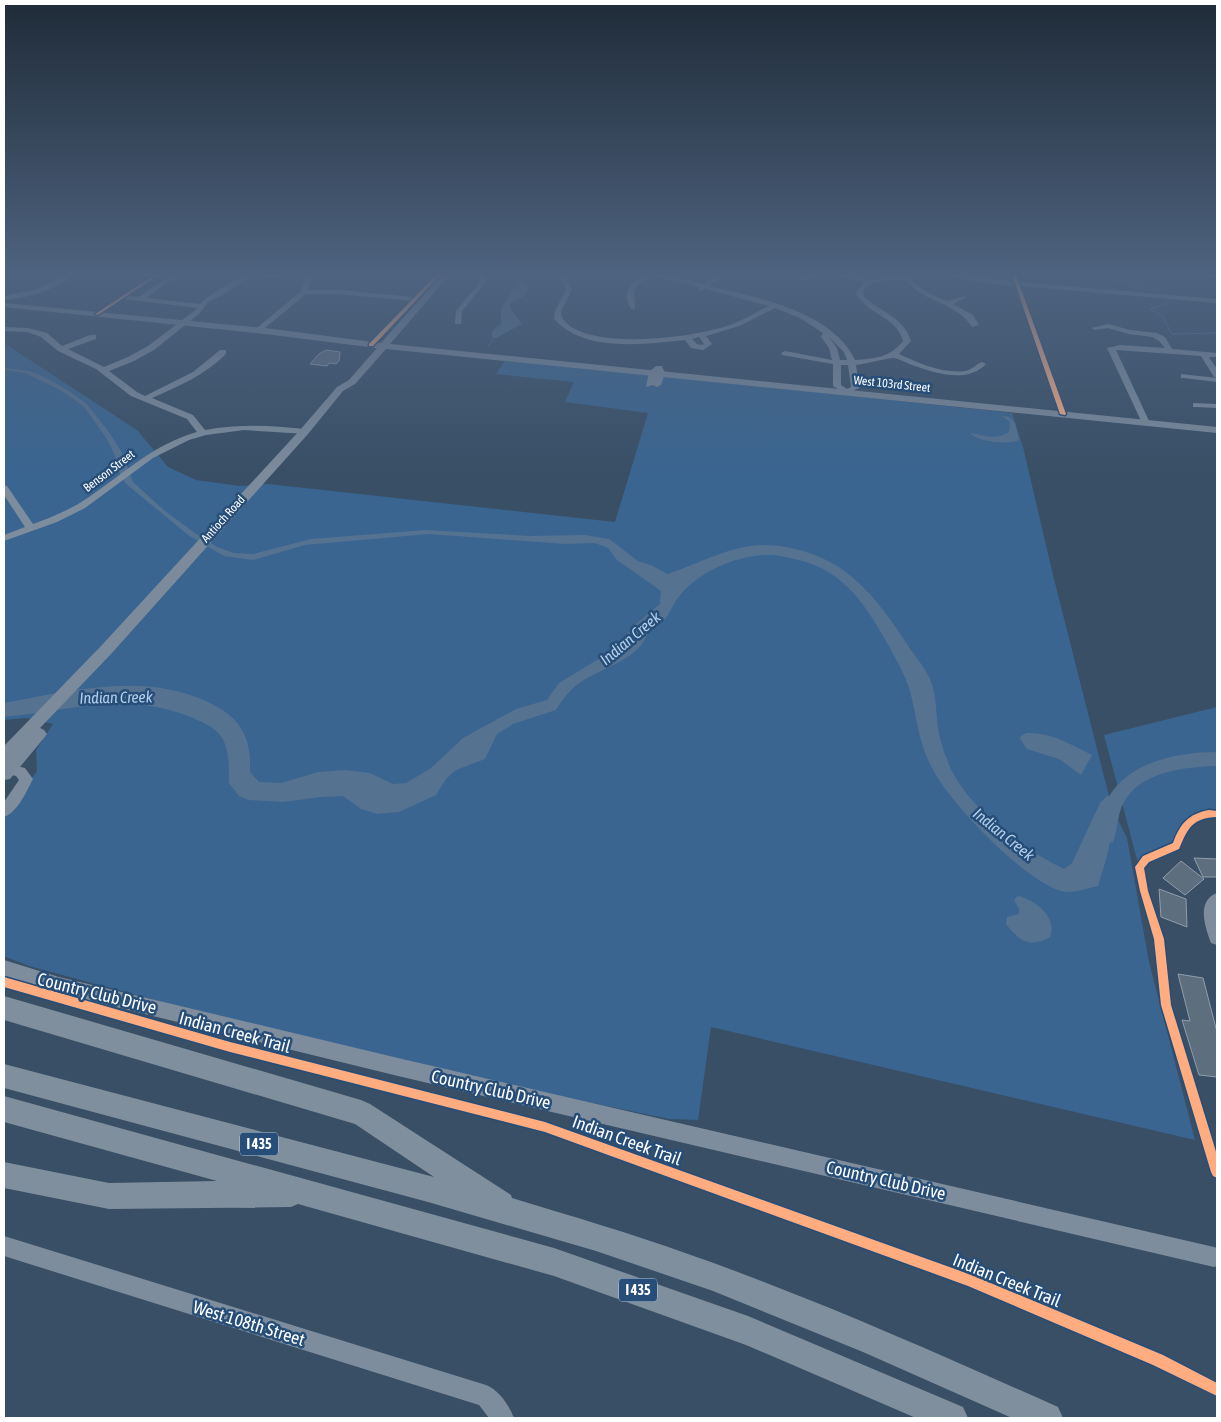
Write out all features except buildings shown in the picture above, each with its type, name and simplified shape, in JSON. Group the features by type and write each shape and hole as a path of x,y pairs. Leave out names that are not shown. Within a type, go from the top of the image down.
{"highway":[{"path":"4,1008 362,1112 514,1213"},
{"name":"I 435","path":"4,1076 338,1164 514,1213 682,1266 902,1354 1047,1418"},
{"name":"I 435","path":"4,1109 115,1142 314,1194 545,1259 640,1291 748,1331 952,1418"},
{"path":"4,1175 109,1196 314,1194"}],"main road":[{"name":"West 103rd Street","path":"338,338 1062,412 1217,425"},
{"name":"Antioch Road","path":"5,767 106,650 304,432 340,389 352,382 383,338"},
{"name":"Antioch Road","path":"340,389 341,381 362,355 384,338"},
{"name":"West 103rd Street","path":"1144,420 1217,430"}],"street":[{"path":"47,338 61,349 103,370 123,387 144,399 190,417 198,425 202,434"},
{"path":"61,349 89,338"},
{"path":"103,370 142,353 162,338"},
{"path":"611,338 651,341 683,338"},
{"path":"687,338 694,346 703,348 708,344 704,338"},
{"path":"826,338 835,350 846,389"},
{"path":"835,338 838,340 852,362 846,389"},
{"path":"785,353 803,358 837,362 876,361 894,355 906,344 907,338"},
{"path":"1036,338 1062,412"},
{"path":"1160,338 1170,351"},
{"path":"1144,420 1111,348 1216,356"},
{"path":"144,399 194,376 214,362 223,352"},
{"path":"1204,354 1217,375"},
{"path":"894,355 926,368 946,372 972,372 982,364"},
{"path":"653,385 658,371"},
{"path":"1184,376 1217,380"},
{"path":"1196,405 1217,406"},
{"name":"Benson Street","path":"4,538 81,506 103,493 157,452 176,442 228,428 254,426 304,432"},
{"path":"4,488 31,528"},
{"path":"4,811 16,796 26,778 20,772 5,767"},
{"path":"1217,900 1212,904 1212,919 1217,938"},
{"name":"Country Club Drive","path":"4,968 60,985 407,1069 1214,1257"},
{"name":"West 108th Street","path":"4,1246 486,1396 497,1410"}],"shaded area":[{"path":"4,343 137,430 168,467 196,480 240,486 268,484 615,522 648,413 565,402 574,382 496,374 506,359 1012,413 1023,447 1053,575 1112,808 1127,838 1149,962 1195,1140 711,1027 698,1120 669,1119 506,1085 166,1003 29,966 4,956 4,818 37,771 36,750 53,724 26,718 4,720"},
{"path":"1217,707 1217,814 1201,815 1190,821 1182,832 1176,846 1146,859 1139,867 1104,735"}],"water":[{"path":"4,368 29,371 40,375 66,389 87,404 109,432 122,453 133,482 165,511 195,533 217,547 234,553 253,554 311,539 426,530 530,536 585,535 609,539 638,561 653,566 667,574 728,551 754,545 791,548 811,553 829,561 859,583 872,596 925,670 933,686 940,738 952,770 957,780 978,807 1005,831 1034,853 1064,869 1072,863 1100,803 1108,795 1112,819 1110,841 1098,886 1073,892 1058,890 1024,870 986,836 952,797 930,764 922,745 909,688 895,658 868,612 848,587 836,577 807,562 776,555 747,557 722,565 700,578 681,594 665,619 649,628 639,648 630,655 578,684 556,710 513,724 497,734 485,759 456,770 446,779 436,795 399,812 377,814 361,809 343,796 283,802 248,800 239,796 229,783 226,746 220,735 196,719 164,709 141,705 96,705 4,717 4,703 80,689 131,686 157,687 182,692 206,701 235,720 246,737 249,747 250,772 259,782 281,783 318,772 346,770 370,773 393,784 406,783 431,768 463,738 516,709 547,700 559,683 617,646 636,624 660,604 661,591 617,560 608,548 595,543 565,544 429,534 305,545 253,560 224,556 188,535 125,483 118,470 115,456 107,439 85,408 58,389 25,373 4,370"},
{"path":"1002,416 1009,417 1015,423 1019,440 1014,442 993,442 979,439 970,433 994,437 1004,435 1009,432 1010,422"},
{"path":"1026,733 1044,734 1092,755 1081,775 1059,759 1027,749 1020,739"},
{"path":"1018,896 1038,905 1048,916 1052,930 1050,937 1037,942 1026,941 1016,935 1006,924 1007,917 1019,914 1019,909 1014,900"}],"waterway":[{"path":"488,346 494,338"},
{"name":"Indian Creek","path":"1106,836 1116,799 1138,777 1163,766 1191,760 1217,759"}],"cycle path":[{"path":"371,345 377,338"},
{"path":"1036,338 1063,414"},
{"path":"1217,814 1201,815 1190,821 1182,832 1176,846 1146,859 1139,867 1144,891 1159,939 1166,1005 1217,1172"},
{"name":"Indian Creek Trail","path":"4,982 230,1047 545,1127 969,1280 1158,1360 1217,1390"}]}
